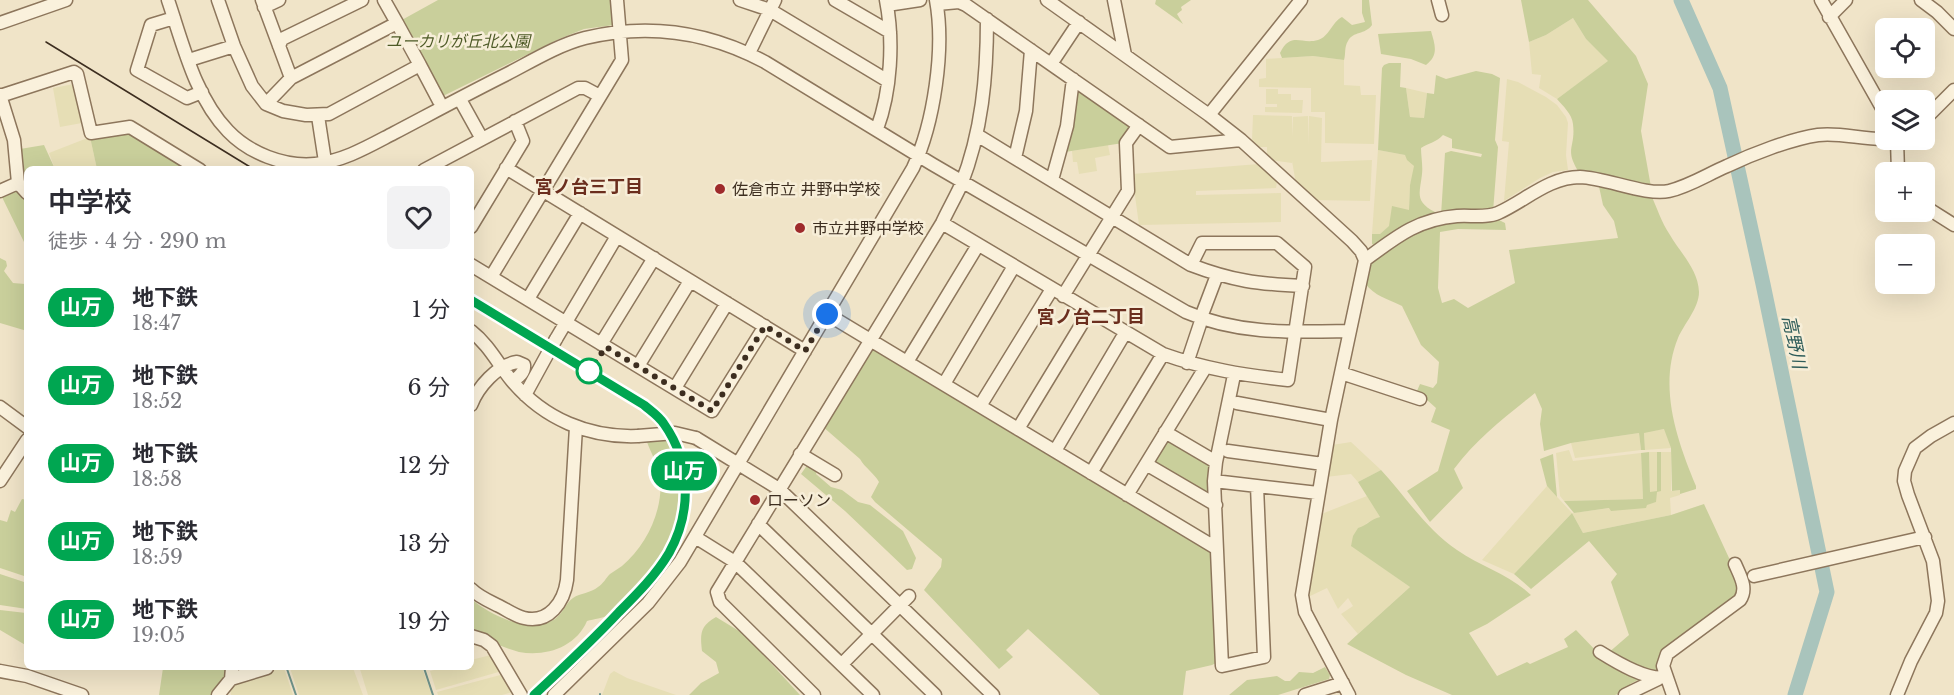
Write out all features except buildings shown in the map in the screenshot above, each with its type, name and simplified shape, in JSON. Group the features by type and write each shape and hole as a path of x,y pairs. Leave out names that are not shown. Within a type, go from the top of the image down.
{"street":[{"path":"0,23 66,0"},
{"path":"168,0 189,60 210,109 229,132 259,153 293,163 326,166 561,46 585,38 620,32 654,30 689,34 716,40 749,53 1171,305 1201,319 1220,325 1261,331 1349,331"},
{"path":"218,0 234,46 252,86 266,104 293,114 318,116 329,114 420,65"},
{"path":"279,0 263,3 291,78"},
{"path":"279,46 282,39 361,0"},
{"path":"384,0 439,101"},
{"path":"491,277 622,60 617,0"},
{"path":"740,0 772,5 888,81"},
{"path":"835,0 890,32"},
{"path":"876,129 882,116 888,81 890,32 886,3 920,0"},
{"path":"1047,0 1241,140 1361,251 1365,261 1331,420 1302,602 1305,612 1349,695"},
{"path":"1114,0 1125,55"},
{"path":"1209,115 1301,0"},
{"path":"1438,0 1442,15"},
{"path":"1821,0 1875,96"},
{"path":"1829,17 1846,0"},
{"path":"1921,0 1931,6 1954,29"},
{"path":"554,695 665,583 695,537 919,156 929,117 937,67 937,2 959,2 966,5 1170,147 1241,140"},
{"path":"749,53 772,5"},
{"path":"174,18 151,24 137,70 187,98 202,92"},
{"path":"814,695 717,599 717,592 942,223 962,181 976,135 983,97 987,57 987,20"},
{"path":"1051,64 1079,22"},
{"path":"266,104 291,78 397,23"},
{"path":"189,60 234,46"},
{"path":"1015,158 1026,111 1031,50"},
{"path":"0,191 23,188 14,140 0,96 74,72 77,74 91,133 130,127 193,166"},
{"path":"1052,180 1067,126 1073,79"},
{"path":"441,165 482,139 578,88 585,88 600,96"},
{"path":"1935,109 1954,90"},
{"path":"462,103 482,139"},
{"path":"318,116 326,166"},
{"path":"474,221 523,141 515,121"},
{"path":"1063,296 1128,191 1126,143 1139,124"},
{"path":"976,135 1191,265 1248,283 1303,286"},
{"path":"1365,261 1416,225 1458,216 1496,215 1556,182 1571,178 1589,178 1660,192 1683,187 1744,159 1819,135 1875,138"},
{"path":"506,168 805,351"},
{"path":"528,299 580,213"},
{"path":"1935,213 1954,225"},
{"path":"942,223 1163,354 1187,363 1234,375 1288,380 1305,267 1277,243 1202,243 1191,265"},
{"path":"525,395 565,322 617,236"},
{"path":"906,362 978,245"},
{"path":"602,344 654,258"},
{"path":"944,384 1014,266"},
{"path":"474,267 712,411 765,326"},
{"path":"1187,363 1217,275"},
{"path":"638,366 690,281"},
{"path":"980,406 1052,289"},
{"path":"675,388 727,303"},
{"path":"1017,429 1089,312"},
{"path":"827,314 1216,548"},
{"path":"1054,451 1125,333"},
{"path":"474,334 495,356 525,395 549,414 576,427 609,435 638,436 675,433 696,438 779,489 904,601 993,695"},
{"path":"1091,473 1163,354"},
{"path":"474,400 484,383 513,362 524,365 522,373 513,381"},
{"path":"1127,495 1205,368"},
{"path":"1341,373 1420,399"},
{"path":"1234,375 1214,481 1222,666 1264,657 1257,486"},
{"path":"1237,403 1331,420"},
{"path":"0,407 24,425"},
{"path":"1897,695 1911,661 1936,613 1938,601 1933,561 1908,495 1904,481 1905,471 1915,448 1954,423"},
{"path":"474,591 485,600 526,619 539,618 561,602 567,580 576,427"},
{"path":"1165,432 1216,462"},
{"path":"0,481 24,445"},
{"path":"1228,451 1323,464"},
{"path":"800,454 835,475"},
{"path":"1146,464 1216,505"},
{"path":"1214,481 1318,493"},
{"path":"758,524 935,695"},
{"path":"695,537 735,562 842,664 864,692"},
{"path":"1754,576 1925,537"},
{"path":"1673,695 1662,678 1663,666 1669,651 1740,600 1744,594 1744,586 1735,564"},
{"path":"842,664 904,601"},
{"path":"474,637 492,646 521,695"},
{"path":"1600,652 1617,663 1662,678"},
{"path":"218,695 232,673 253,670"},
{"path":"0,671 27,676 82,695"},
{"path":"1625,695 1662,678"},
{"path":"1305,695 1343,683"}],"shaded area":[{"path":"1573,18 1586,39 1609,61 1557,99 1539,88 1541,75 1532,74 1529,42 1546,35"},
{"path":"1313,56 1344,60 1344,85 1360,86 1361,95 1376,95 1374,144 1325,143 1325,112 1311,112 1311,88 1259,87 1259,79 1266,78 1266,59"},
{"path":"1507,79 1518,82 1546,97 1557,105 1566,117 1568,170 1553,172 1540,178 1504,201 1509,142 1502,141"},
{"path":"74,84 82,123 60,127 53,88"},
{"path":"1406,88 1427,93 1424,118 1410,117"},
{"path":"1266,89 1278,89 1278,94 1291,94 1291,100 1303,100 1302,113 1265,112 1265,107 1277,107 1277,104 1266,104"},
{"path":"1253,115 1292,116 1292,137 1293,117 1308,116 1308,145 1309,116 1322,118 1321,162 1372,160 1370,201 1315,200 1296,184 1292,161 1292,163 1270,160 1267,147 1259,147 1252,140"},
{"path":"90,137 96,166 54,166 49,153"},
{"path":"1108,145 1110,155 1095,158 1097,171 1079,174 1077,162 1073,162 1072,151"},
{"path":"1378,150 1405,155 1415,169 1410,185 1409,210 1380,234 1372,234"},
{"path":"1259,164 1277,181 1276,188 1196,191 1196,195 1281,193 1281,222 1139,225 1132,174"},
{"path":"1665,429 1671,448 1645,450 1644,432"},
{"path":"1639,433 1641,450 1575,458 1571,443"},
{"path":"1351,442 1381,470 1358,482 1351,474 1326,477 1332,445"},
{"path":"1569,450 1573,461 1641,453 1643,499 1564,501 1560,496 1556,453"},
{"path":"1649,452 1657,452 1658,491 1661,491 1661,452 1671,452 1671,491 1680,490 1680,495 1670,498 1671,515 1583,533 1572,513 1656,502 1650,492"},
{"path":"1547,486 1572,513 1514,574 1482,560"},
{"path":"1367,496 1380,517 1367,523 1351,545 1410,587 1358,634 1341,614 1353,606 1348,598 1338,609 1327,588 1306,598 1319,515"},
{"path":"491,655 502,671 436,690 430,671 474,670 474,659"},
{"path":"269,670 285,670 293,695 231,695 230,690 235,680"},
{"path":"291,670 354,670 363,695 299,695"},
{"path":"360,670 423,670 432,695 368,695"},
{"path":"614,671 627,678 676,695 602,695 610,674"},
{"path":"504,674 513,692 502,695 438,695 437,692"}],"green space":[{"name":"ユーカリが丘北公園","path":"438,0 612,0 614,25 584,29 559,39 441,97 400,21"},
{"path":"1156,0 1191,0 1181,7 1182,10 1177,14 1183,24 1155,4"},
{"path":"1362,0 1369,0 1372,25 1350,38 1344,60 1313,56 1282,58 1280,53 1288,42 1318,40 1328,33 1342,17 1352,25 1365,22"},
{"path":"1521,0 1588,0 1636,56 1648,84 1641,131 1651,187 1580,174 1571,153 1572,120 1557,99 1608,61 1586,39 1573,18 1546,35 1529,42"},
{"path":"1431,31 1435,45 1434,54 1426,65 1411,59 1381,54 1378,34"},
{"path":"1389,63 1401,63 1400,87 1406,88 1410,117 1424,118 1427,93 1434,94 1436,75 1446,79 1476,71 1500,78 1495,140 1498,147 1493,212 1441,215 1445,153 1451,151 1481,157 1482,154 1452,148 1452,139 1443,135 1421,148 1420,196 1424,204 1435,212 1435,215 1377,246 1372,244 1372,234 1380,234 1389,226 1392,206 1409,210 1410,185 1414,166 1405,155 1378,150 1382,68"},
{"path":"1080,88 1131,124 1132,128 1123,143 1065,152 1075,90"},
{"path":"125,130 188,166 96,166 90,137"},
{"path":"44,145 54,166 24,166 24,183 20,149"},
{"path":"1598,182 1650,193 1667,230 1696,276 1698,298 1678,338 1672,357 1670,394 1677,432 1696,489 1680,494 1680,490 1672,491 1671,448 1664,429 1644,433 1645,450 1641,450 1639,433 1571,443 1544,451 1540,424 1542,409 1535,393 1492,428 1454,469 1463,488 1430,522 1407,491 1438,471 1450,430 1431,422 1436,408 1417,391 1420,384 1433,388 1437,383 1439,362 1421,345 1402,306 1377,294 1365,283 1369,269 1389,247 1427,224 1495,218 1505,223 1506,230 1458,229 1440,232 1438,288 1442,303 1454,299 1468,308 1515,283 1509,250 1618,238 1614,221 1603,205"},
{"path":"14,188 24,196 24,242 0,193"},
{"path":"0,258 6,261 7,266 4,271 13,283 24,284 24,330 0,323"},
{"path":"872,347 1212,551 1216,663 1186,671 1183,695 1100,695 1028,629 1006,650 1013,657 999,669 924,590 941,567 942,559 875,502 871,497 879,482 877,479 860,459 822,426"},
{"path":"1165,438 1210,462 1210,493 1208,495 1154,463 1153,460"},
{"path":"671,441 679,461 682,480 679,518 664,553 621,605 609,615 587,621 576,638 568,644 539,653 519,652 474,633 474,601 489,612 512,621 534,625 545,623 558,617 573,598 600,586 610,574 631,557 652,526 661,488 660,476 647,442"},
{"path":"1649,452 1650,492 1657,491 1657,452 1661,452 1661,491 1657,492 1656,502 1647,505 1646,508 1611,511 1609,508 1574,513 1564,501 1643,499 1641,453"},
{"path":"1553,454 1557,497 1547,486 1540,459"},
{"path":"808,464 817,470 816,474 831,487 842,490 858,502 870,505 903,531 916,558 912,569 907,570 845,511 801,474"},
{"path":"1381,470 1426,523 1446,542 1466,556 1514,582 1531,595 1469,633 1497,676 1568,647 1564,639 1576,630 1599,654 1646,677 1645,682 1640,679 1630,684 1630,690 1615,695 1452,695 1406,675 1347,644 1410,587 1351,546 1358,528 1380,517 1358,482"},
{"path":"22,499 24,499 24,576 0,568 0,520 7,522 11,510 15,512"},
{"path":"1704,504 1742,586 1742,595 1667,649 1659,676 1607,654 1629,635 1611,582 1617,574 1589,541 1531,589 1514,574 1572,513 1583,533 1671,515"},
{"path":"0,574 24,582 24,609 0,605"},
{"path":"0,610 24,613 24,644 0,630"},
{"path":"716,617 744,634 800,695 689,695 701,683 719,673 716,662 702,651 701,645 704,627"},
{"path":"1325,667 1330,675 1329,679 1278,695 1229,695 1247,680 1277,676 1290,681 1299,672 1313,673"},
{"path":"163,670 227,670 225,677 213,695 159,695"}],"waterway":[{"name":"高野川","path":"1681,0 1720,88 1827,592 1795,695"},
{"path":"287,670 296,695"},
{"path":"425,670 433,695"}],"tram line":[{"path":"46,42 248,166"},
{"path":"474,302 644,405 664,424 673,439 684,471 685,504 682,521 664,561 633,598 534,695"}],"metro line":[{"name":"山万","path":"474,302 644,405 663,422 676,446 684,472 686,499 683,516 679,532 669,553 638,593 534,695"}],"place":[{"name":"佐倉市立 井野中学校","path":"720,189"},
{"name":"市立井野中学校","path":"800,228"},
{"name":"ローソン","path":"755,500"}],"district":[{"name":"宮ノ台三丁目","path":"589,187"},
{"name":"宮ノ台二丁目","path":"1091,317"}],"route":[{"path":"589,371 606,347 712,411 765,326 805,351 827,314"}]}
